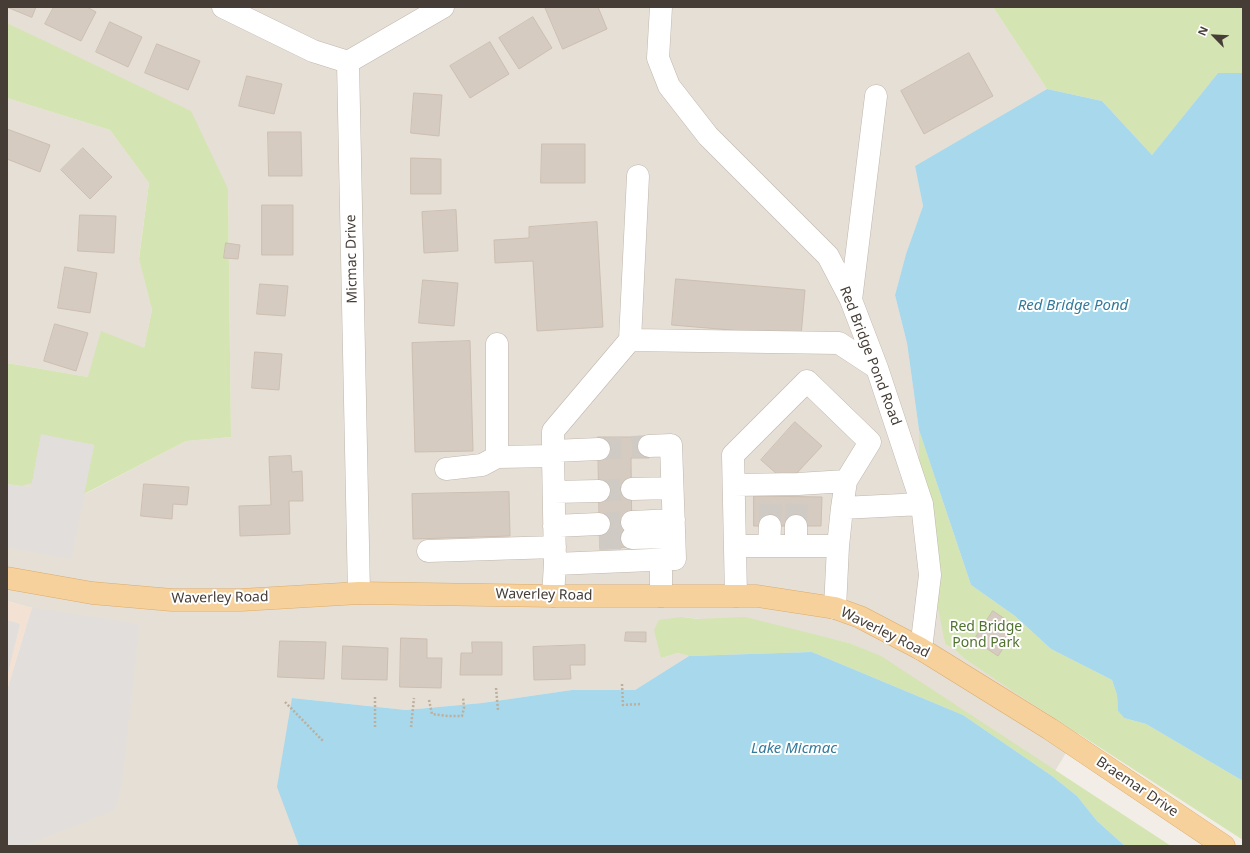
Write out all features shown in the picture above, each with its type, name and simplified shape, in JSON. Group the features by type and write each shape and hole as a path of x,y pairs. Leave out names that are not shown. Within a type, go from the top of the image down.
{"main road":[{"name":"Waverley Road","path":"7,578 92,593 172,600 241,600 359,593 553,596 757,596 835,608 860,617 921,649 1050,728"},
{"name":"Braemar Drive","path":"1050,728 1224,846"}],"street":[{"path":"223,7 314,51 348,62 443,7"},
{"name":"Red Bridge Pond Road","path":"661,7 658,58 669,86 708,136 828,256 852,300 877,368 922,504 930,575 921,649"},
{"name":"Micmac Drive","path":"348,62 359,593"},
{"path":"852,300 876,96"},
{"path":"553,596 553,431 630,340 638,176"},
{"path":"630,340 839,343 877,368"},
{"path":"497,344 497,456"},
{"path":"736,596 733,455 807,381 870,442 846,481 838,546 835,608"},
{"path":"649,446 671,445 673,513 668,560 661,596"},
{"path":"446,469 482,465 497,456 553,454 598,449"},
{"path":"734,484 771,490 798,490 846,481"},
{"path":"842,508 922,504"},
{"path":"673,513 632,514 673,513"},
{"path":"428,552 554,530 599,516 554,530"},
{"path":"554,530 668,560"},
{"path":"735,546 770,536 796,536 838,546"}],"path":[{"path":"622,684 623,705 641,704"},
{"path":"496,688 498,710"},
{"path":"374,697 375,729"},
{"path":"429,700 432,714 462,716 464,708 463,697"},
{"path":"411,727 414,698"},
{"path":"285,702 323,741"}],"shaded area":[{"path":"7,7 993,7 1047,89 915,166 923,206 906,254 895,295 907,343 919,430 919,460 945,644 965,659 1078,733 1055,771 881,657 849,643 785,628 682,617 661,658 678,653 689,656 635,690 572,690 482,703 406,710 292,698 299,846 7,846 7,691 32,608 7,601 7,484 21,486 41,434 94,445 85,494 186,441 231,437 228,189 59,49 7,23"},
{"path":"7,98 110,130 149,183 139,258 152,310 144,348 88,377 7,363"},
{"path":"41,434 94,445 71,559 7,547 7,484 31,488"},
{"path":"7,601 32,608 7,691"},
{"path":"32,608 139,624 122,780 115,810 22,846 7,846 7,691"},
{"path":"7,620 20,624 7,677"}],"green space":[{"path":"993,7 1243,7 1243,73 1218,73 1152,155 1102,101 1047,89"},
{"path":"7,23 191,111 228,189 231,437 186,441 84,494 94,445 41,435 32,483 21,486 7,484 7,363 88,377 101,331 144,348 152,310 139,259 149,183 110,130 7,98"},
{"name":"Red Bridge Pond Park","path":"919,430 971,585 1015,616 1051,649 1112,680 1117,695 1118,711 1124,718 1146,724 1243,781 1243,840 1011,690 945,644 936,597 919,460"},
{"path":"682,617 698,619 745,617 849,643 881,656 1171,846 1125,846 1097,821 1077,796 1052,776 963,715 812,652 689,656 678,653 661,658 654,630 659,620"}],"water":[{"name":"Red Bridge Pond","path":"1218,73 1243,73 1243,781 1146,724 1124,718 1118,711 1117,695 1112,680 1051,649 1015,616 971,585 919,430 907,343 895,295 906,254 923,206 915,166 1047,89 1102,101 1152,155"},
{"name":"Lake Micmac","path":"812,652 963,715 1052,776 1077,796 1097,821 1125,846 299,846 277,787 292,698 406,710 482,703 572,690 635,690 689,656"}],"building":[{"path":"7,7 36,7 32,17"},
{"path":"54,7 87,7 96,12 81,41 45,24"},
{"path":"545,7 598,7 607,29 563,49"},
{"path":"533,17 552,48 519,69 499,38"},
{"path":"110,22 142,37 128,67 96,52"},
{"path":"490,42 509,74 470,98 450,66"},
{"path":"157,44 200,61 188,90 145,73"},
{"path":"969,53 993,96 924,134 901,91"},
{"path":"247,76 282,84 274,114 239,106"},
{"path":"414,93 442,95 439,136 411,133"},
{"path":"7,129 50,145 40,172 7,159"},
{"path":"268,132 301,132 302,176 269,176"},
{"path":"542,144 585,144 585,183 541,183"},
{"path":"83,148 112,177 90,199 61,170"},
{"path":"411,158 441,159 441,194 411,194"},
{"path":"262,205 293,205 293,255 262,255"},
{"path":"456,210 458,251 424,253 422,212"},
{"path":"80,215 116,216 114,253 78,251"},
{"path":"597,222 603,327 537,331 533,261 495,263 494,240 529,238 529,227"},
{"path":"226,243 240,245 238,259 224,258"},
{"path":"65,267 97,273 90,313 58,308"},
{"path":"676,279 805,290 801,336 672,325"},
{"path":"423,280 458,283 454,326 419,323"},
{"path":"260,284 288,286 285,316 257,314"},
{"path":"55,324 88,333 76,371 44,361"},
{"path":"470,341 473,451 415,452 412,343"},
{"path":"255,352 282,354 279,390 252,388"},
{"path":"795,422 822,446 795,475 777,474 761,460"},
{"path":"598,437 649,437 649,458 631,458 632,547 600,548"},
{"path":"291,456 292,472 302,471 303,501 289,501 290,534 240,536 239,506 271,505 269,457"},
{"path":"144,484 189,487 187,505 173,504 172,519 141,516"},
{"path":"509,492 510,536 413,539 412,494"},
{"path":"754,496 822,497 821,526 754,526"},
{"path":"993,611 1017,627 998,656 974,640"},
{"path":"626,632 646,632 646,642 625,641"},
{"path":"401,638 427,639 427,658 442,658 441,688 400,687"},
{"path":"280,641 326,642 324,679 278,677"},
{"path":"472,642 502,642 502,675 460,675 461,653 472,653"},
{"path":"585,645 585,665 570,665 571,679 534,680 533,647"},
{"path":"343,646 388,648 387,680 342,679"}],"tunnel":[{"path":"599,449 649,446"},
{"path":"599,491 632,489"},
{"path":"770,526 771,496"},
{"path":"796,526 797,496"},
{"path":"599,524 632,522"},
{"path":"599,539 632,538"}]}
